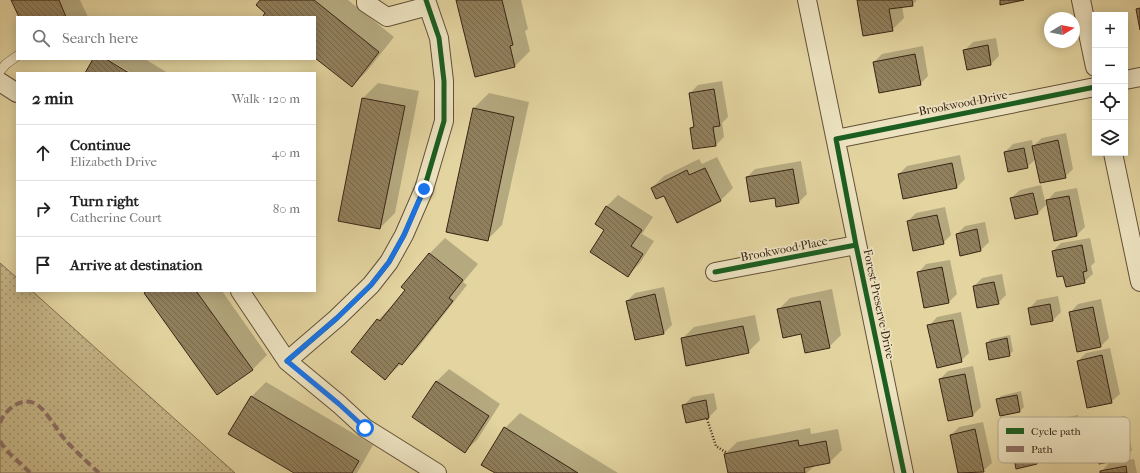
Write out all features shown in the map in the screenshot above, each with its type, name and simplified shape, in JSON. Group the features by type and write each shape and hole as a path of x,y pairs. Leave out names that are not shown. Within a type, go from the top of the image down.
{"street":[{"path":"287,361 337,318 371,285 389,262 404,235 424,189 444,121 444,81 439,38 427,3 387,17 366,3 366,0"},
{"name":"Forest Preserve Drive","path":"806,0 904,473"},
{"path":"1081,0 1092,53"},
{"path":"1128,79 1140,77"},
{"path":"0,82 16,92"},
{"name":"Brookwood Drive","path":"836,139 1092,88"},
{"path":"1114,156 1140,282"},
{"name":"Brookwood Place","path":"715,272 856,245"},
{"path":"241,292 287,361 339,404 365,428 437,473"}],"lane":[{"path":"0,70 16,57"}],"path":[{"path":"707,419 716,446 728,453"}],"shaded area":[{"path":"0,263 16,277 16,292 33,292 235,473 0,473"}],"building":[{"path":"11,0 59,0 66,16 19,16"},
{"path":"260,0 314,0 379,52 352,87 316,59 316,16 263,16 265,13 256,5"},
{"path":"456,0 502,0 513,45 510,46 515,67 475,77"},
{"path":"857,0 912,0 913,6 889,9 893,31 863,36"},
{"path":"1000,0 1024,0 1000,5"},
{"path":"1140,8 1140,30 1136,9"},
{"path":"988,45 991,65 967,70 963,50"},
{"path":"915,54 921,85 879,93 873,62"},
{"path":"92,60 108,60 127,72 86,72"},
{"path":"714,89 720,126 713,127 716,146 693,149 690,128 694,127 689,93"},
{"path":"362,98 405,106 380,229 338,221"},
{"path":"473,108 514,117 488,241 446,232"},
{"path":"1058,140 1066,178 1040,183 1032,146"},
{"path":"1024,148 1028,168 1008,172 1004,152"},
{"path":"952,163 957,188 903,199 898,174"},
{"path":"705,168 721,201 677,223 664,196 656,199 651,188 687,170 689,175"},
{"path":"793,169 799,203 776,207 775,198 750,202 746,177"},
{"path":"1033,193 1038,214 1015,219 1010,198"},
{"path":"1069,196 1077,236 1054,241 1046,200"},
{"path":"606,206 642,230 631,246 643,254 628,277 590,252 604,230 595,224"},
{"path":"937,215 944,244 913,251 907,221"},
{"path":"977,229 981,251 960,256 956,234"},
{"path":"1082,245 1087,271 1083,272 1085,283 1066,287 1063,276 1057,277 1052,251"},
{"path":"429,253 463,280 449,298 453,301 402,365 399,363 385,380 351,352 377,319 380,321 405,290 401,287"},
{"path":"942,267 949,303 924,308 917,272"},
{"path":"994,282 999,304 977,308 973,286"},
{"path":"197,292 253,370 217,395 144,293"},
{"path":"655,294 664,334 635,340 626,301"},
{"path":"820,301 830,348 805,353 801,334 783,338 777,309"},
{"path":"1050,304 1053,321 1031,325 1028,308"},
{"path":"1093,307 1101,347 1077,352 1069,312"},
{"path":"953,320 962,362 937,368 927,325"},
{"path":"743,326 749,353 686,366 681,338"},
{"path":"1007,338 1010,356 989,360 986,343"},
{"path":"1102,355 1112,403 1087,408 1077,361"},
{"path":"965,374 973,416 948,421 939,379"},
{"path":"436,381 489,416 465,453 412,417"},
{"path":"1017,395 1020,412 1000,416 996,399"},
{"path":"251,396 359,461 352,473 294,473 228,434"},
{"path":"706,400 709,418 686,423 682,405"},
{"path":"504,427 578,473 495,473 481,465"},
{"path":"975,429 984,472 958,473 950,435"},
{"path":"798,440 799,446 826,441 830,463 804,468 805,473 728,473 724,454"},
{"path":"1015,463 1037,463 1037,464 1016,469"},
{"path":"1126,466 1127,473 1100,473 1100,471"}],"marked path":[{"path":"0,423 5,414 13,406 23,402 38,405 62,436 99,473"},
{"path":"0,441 10,454 30,473"}],"cycle path":[{"path":"287,361 337,318 371,285 389,262 404,235 424,189 444,121 444,81 439,38 426,0"},
{"path":"904,473 856,245 836,139 1092,88"},
{"path":"715,272 856,245"}],"route":[{"path":"365,428 339,404 287,361 337,318 371,285 389,262 404,235 424,189"}]}
